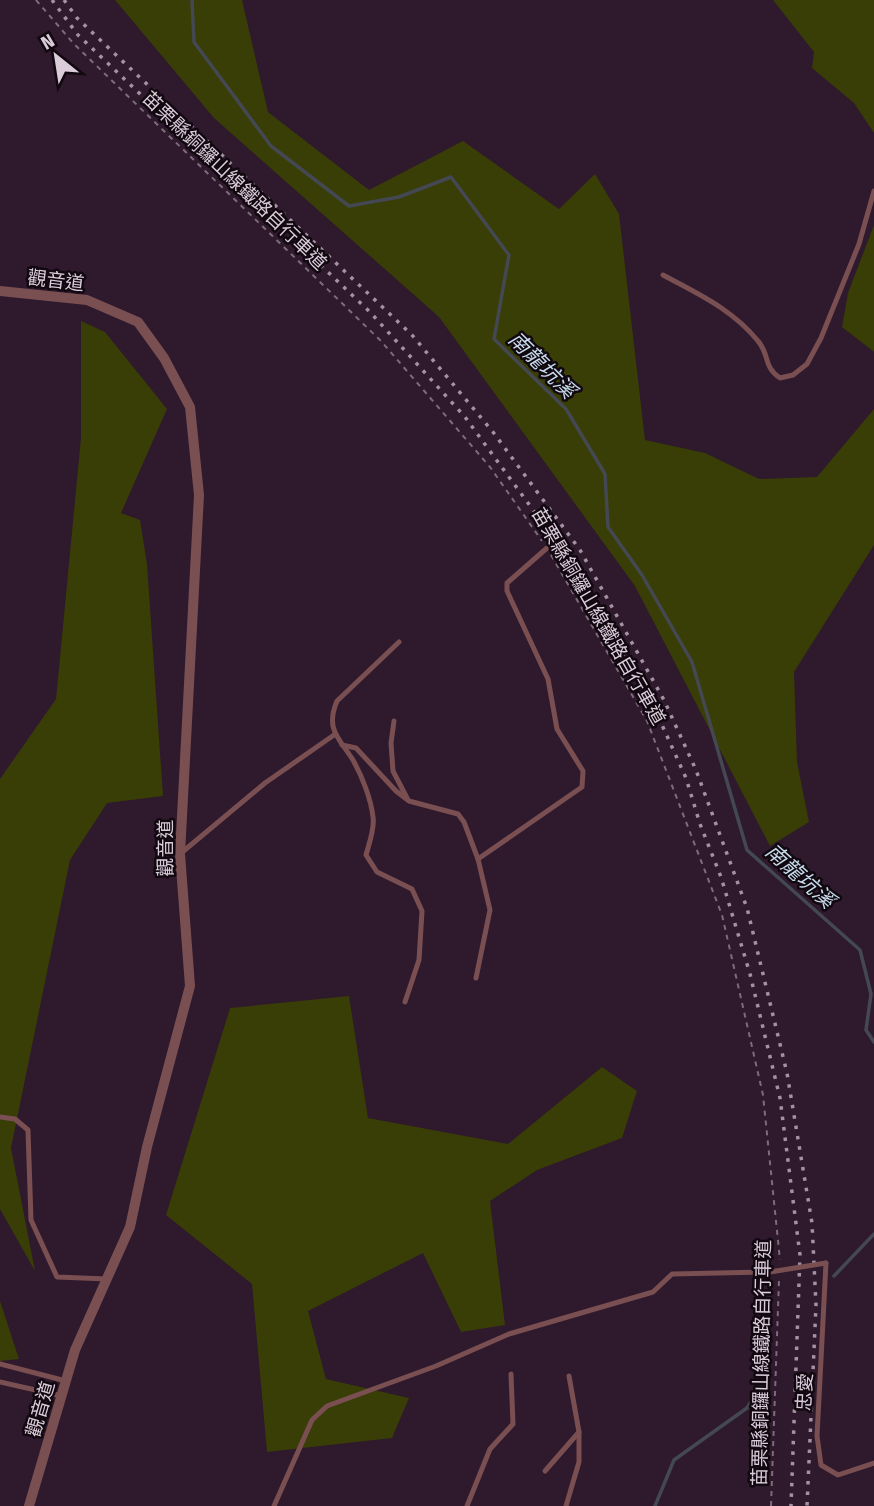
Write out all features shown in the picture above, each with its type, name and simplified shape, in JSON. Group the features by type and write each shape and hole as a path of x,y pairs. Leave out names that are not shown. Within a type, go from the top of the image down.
{"street":[{"name":"觀音道","path":"0,291 87,300 138,322 164,358 190,407 199,495 180,854 190,986 147,1147 130,1227 75,1350 29,1506"}],"lane":[{"path":"663,275 726,309 760,343 771,372 780,378 793,374 807,363 821,338 859,244 874,191"},
{"path":"478,859 582,787 583,771 557,729 548,679 507,591 507,583 547,548"},
{"path":"399,642 337,701 333,712 334,735 353,760 374,819 366,855 377,872 412,889 422,911 419,960 405,1002"},
{"path":"394,720 391,743 393,771 409,801"},
{"path":"180,854 265,783 334,735"},
{"path":"342,745 356,748 396,791 409,801 458,814 464,822 478,859 490,910 476,978"},
{"path":"0,1117 15,1119 28,1130 31,1220 57,1277 107,1279"},
{"name":"忠愛","path":"274,1506 312,1420 327,1406 436,1366 509,1334 653,1292 672,1274 770,1272 826,1263 817,1436 821,1465 838,1475 874,1463"},
{"path":"0,1364 66,1381"},
{"path":"467,1506 490,1449 513,1424 511,1374"},
{"path":"566,1506 579,1462 579,1432 569,1376"},
{"path":"0,1382 62,1396"},
{"path":"545,1471 579,1432"}],"path":[{"name":"苗栗縣銅鑼山線鐵路自行車道","path":"36,0 74,44 382,341 490,467 547,548 647,721 722,915 763,1095 780,1265"},
{"name":"苗栗縣銅鑼山線鐵路自行車道","path":"771,1506 779,1279"}],"green space":[{"path":"115,0 242,0 268,112 369,190 463,141 559,209 595,174 619,214 645,440 705,453 759,479 817,477 874,409 874,545 794,672 797,762 809,822 770,846 635,586 439,317 214,118"},
{"path":"773,0 874,0 874,133 854,103 812,68 814,52"},
{"path":"874,225 874,352 842,327 848,293"},
{"path":"81,321 105,332 167,409 121,513 140,520 147,564 163,796 107,803 70,860 11,1148 35,1271 0,1209 0,779 56,699 81,438"},
{"path":"349,996 368,1118 508,1144 602,1067 637,1091 622,1138 537,1170 490,1201 505,1325 461,1332 423,1253 308,1311 326,1379 409,1398 392,1438 267,1452 252,1284 166,1215 230,1008"},
{"path":"0,1301 19,1359 0,1361"}],"waterway":[{"name":"南龍坑溪","path":"192,0 194,42 271,146 349,206 399,197 451,177 509,255 494,339 566,409 605,474 608,527 642,575 692,662 747,850 860,950 871,994 866,1030 874,1042"},
{"name":"南龍坑溪","path":"834,1276 874,1234"},
{"name":"南龍坑溪","path":"655,1506 674,1460 747,1408 764,1382"}],"railway":[{"path":"52,0 78,35 370,312 465,417 569,559 648,694 686,778 700,824 721,877 750,974 780,1098 800,1255 791,1506"},
{"path":"64,0 77,18 412,335 493,432 580,550 664,700 696,770 747,908 787,1073 812,1223 816,1305 807,1506"}]}
